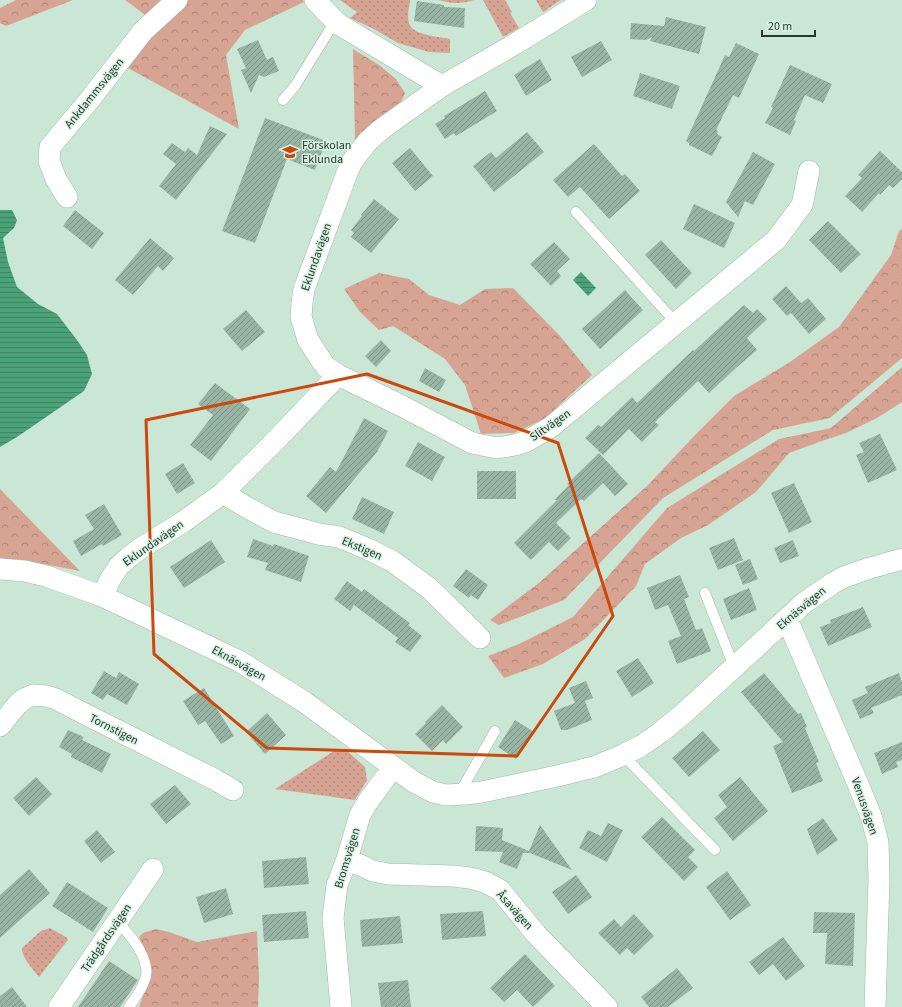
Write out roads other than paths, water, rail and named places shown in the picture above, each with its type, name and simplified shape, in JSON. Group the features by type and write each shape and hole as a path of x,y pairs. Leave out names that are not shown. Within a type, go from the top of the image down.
{"street":[{"name":"Ankdammsvägen","path":"67,197 56,180 49,161 50,147 91,98 143,31 177,0"},
{"path":"315,0 335,21 442,86"},
{"name":"Eklundavägen","path":"102,596 119,566 141,548 183,522 223,493 338,375 325,366 308,340 301,317 304,289 347,173 352,162 369,140 383,128 442,86 515,44 586,0"},
{"name":"Slitvägen","path":"338,375 400,405 472,443 497,448 527,441 550,427 776,240 802,205 809,171"},
{"name":"Ekstigen","path":"223,493 274,522 319,534 339,537 392,561 429,588 480,638"},
{"name":"Eknäsvägen","path":"0,569 25,571 46,576 102,596 239,661 303,701 414,782 433,792 446,795 482,792 594,768 641,746 683,714 804,603 844,577 902,559"},
{"name":"Venusvägen","path":"787,619 861,790 871,816 878,842 879,879 875,1007"},
{"name":"Tornstigen","path":"0,726 17,705 24,699 33,695 46,696 56,699 233,790"},
{"name":"Bromsvägen","path":"341,1007 333,918 337,885 347,859 360,816 367,803 393,767"},
{"name":"Åsavägen","path":"347,859 373,870 388,874 470,878 485,882 500,890 536,934 607,1007"},
{"name":"Trädgårdsvägen","path":"59,1007 153,869"}],"lane":[{"path":"283,100 295,86 335,21"},
{"path":"576,212 676,323"},
{"path":"706,594 734,667"},
{"path":"459,794 495,731"},
{"path":"623,755 714,850"},
{"path":"118,922 139,948 147,971 144,983 129,1007"}],"place":[{"name":"Förskolan Eklunda","path":"290,152"}]}
